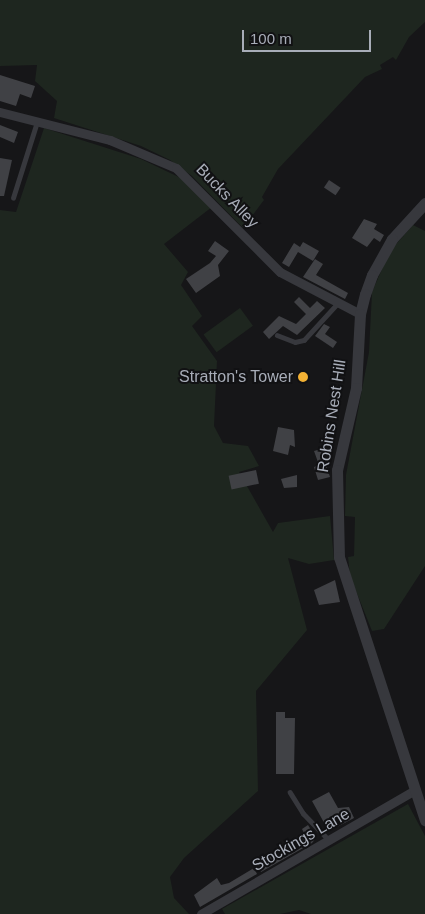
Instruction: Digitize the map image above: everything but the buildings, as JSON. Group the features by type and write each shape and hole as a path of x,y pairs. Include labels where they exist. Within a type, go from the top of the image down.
{"street":[{"name":"Bucks Alley","path":"0,112 38,120 110,140 176,168 280,272 337,304 360,314"},
{"name":"Robins Nest Hill","path":"425,203 392,239 380,257 360,314 356,388 337,470 339,557 425,820"},
{"name":"Stockings Lane","path":"201,914 330,841 415,790"}],"lane":[{"path":"13,198 38,120"},
{"path":"277,335 295,342 304,340 337,304"},
{"path":"290,792 303,814 330,841"}],"shaded area":[{"path":"0,0 425,0 425,22 409,37 396,60 393,57 380,65 382,69 365,77 278,169 262,197 264,200 243,228 192,176 170,160 141,146 54,118 57,101 35,81 37,65 0,66"},
{"path":"44,128 141,159 187,181 212,207 164,244 188,272 181,285 202,316 192,326 217,361 214,426 223,443 248,446 259,466 239,472 273,532 278,523 330,516 334,560 309,564 288,558 307,630 256,691 258,791 184,858 170,877 174,898 189,914 0,914 0,210 16,212"},
{"path":"413,225 425,231 425,566 384,629 372,631 350,576 348,557 354,556 355,517 345,516 346,475 369,352 372,292 390,251"},
{"path":"240,308 253,326 217,352 204,334"},
{"path":"408,804 425,836 425,914 311,914 299,910 280,914 225,914 222,909"}],"place":[{"name":"Stratton's Tower","path":"303,377"}]}
